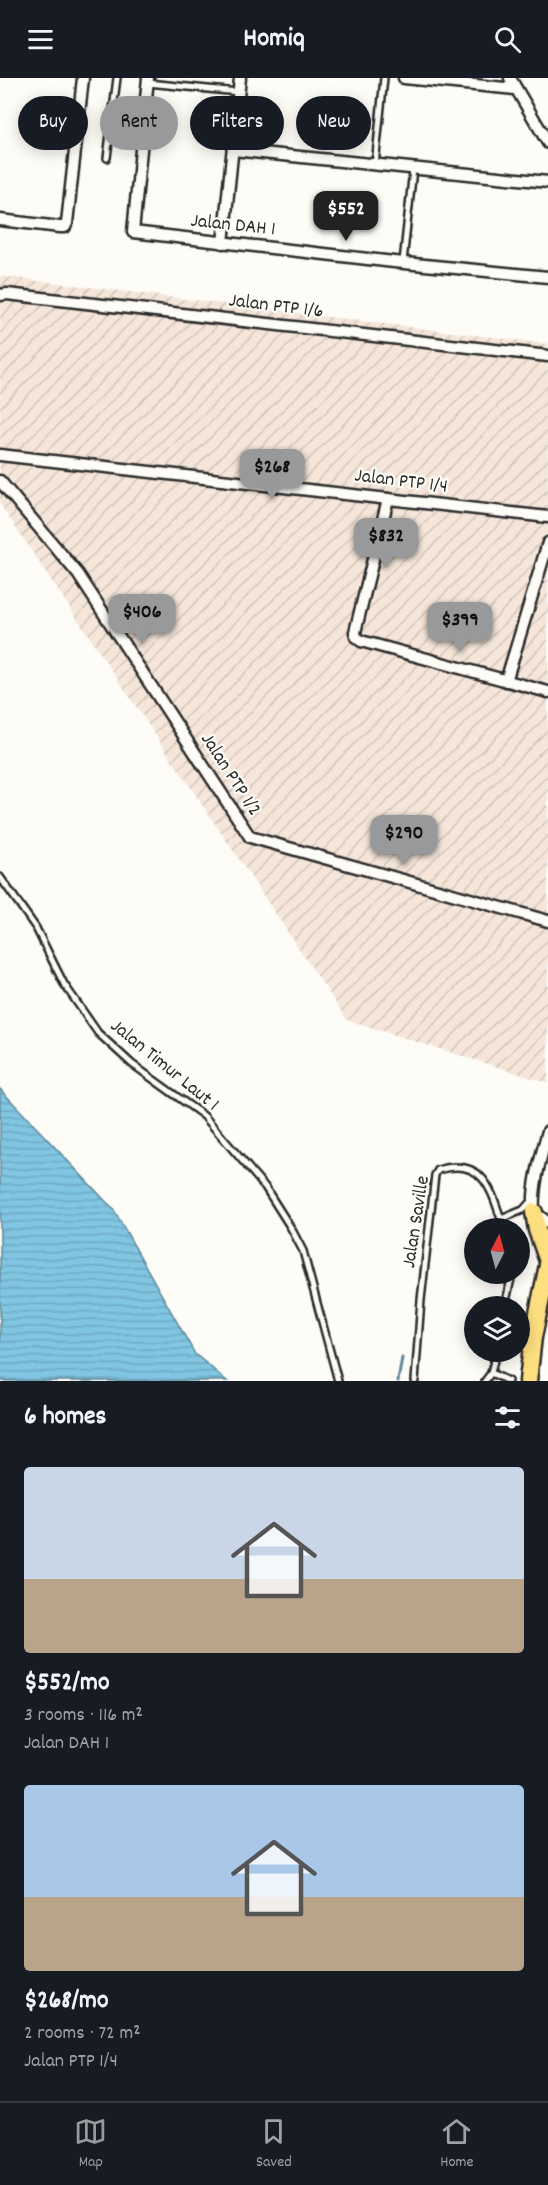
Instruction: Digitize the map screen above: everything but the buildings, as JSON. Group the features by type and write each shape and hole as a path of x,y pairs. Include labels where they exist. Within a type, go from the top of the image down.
{"main road":[{"path":"528,1381 533,1337 548,1263 537,1230 533,1205"}],"street":[{"path":"0,220 65,227 83,78"},
{"path":"238,96 240,78"},
{"path":"404,78 515,89"},
{"path":"510,78 548,143"},
{"name":"Jalan DAH 1","path":"148,80 133,232 548,277"},
{"path":"223,243 233,150 548,182"},
{"name":"Jalan PTP 1/6","path":"0,295 8,294 548,356"},
{"name":"Jalan PTP 1/4","path":"0,455 548,517"},
{"name":"Jalan PTP 1/2","path":"0,481 78,574 250,837 548,921"},
{"path":"388,499 355,632 356,637 361,641 548,692"},
{"path":"506,681 548,543"},
{"path":"548,1131 539,1163 533,1205 548,1223"}],"lane":[{"path":"107,158 117,78"},
{"path":"375,165 384,78"},
{"path":"148,80 238,92"},
{"path":"403,263 413,169"},
{"name":"Jalan Timur Laut 1","path":"0,877 36,928 64,984 98,1033 132,1064 204,1116 265,1187 303,1251 338,1381"},
{"name":"Jalan Saville","path":"415,1381 427,1244 435,1176 438,1170 458,1167 479,1174 492,1191 501,1218"},
{"path":"504,1218 533,1205"},
{"path":"485,1381 491,1373 494,1362"},
{"path":"491,1373 508,1381"}],"shaded area":[{"path":"0,276 548,344 548,1083 347,1020 0,504"}],"water":[{"path":"0,1089 114,1210 195,1354 227,1381 0,1381"}],"waterway":[{"path":"398,1381 402,1358"}]}
